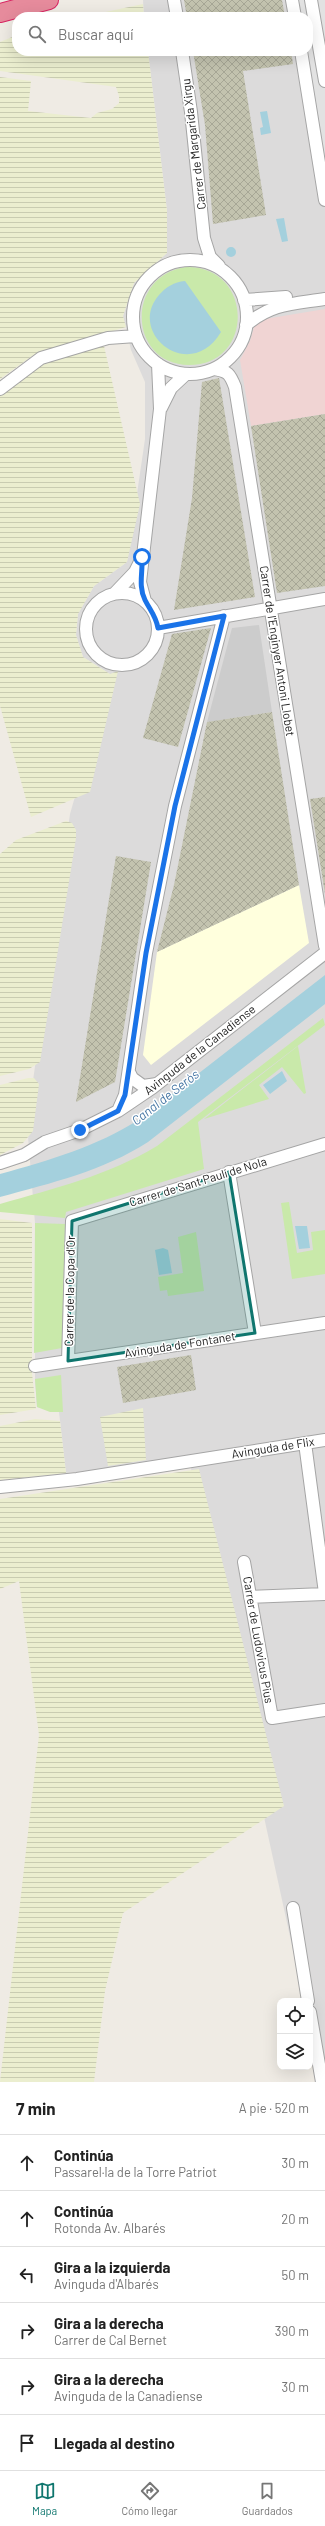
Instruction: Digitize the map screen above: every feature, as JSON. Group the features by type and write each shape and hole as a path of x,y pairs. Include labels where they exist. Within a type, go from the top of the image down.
{"highway":[{"path":"0,13 49,0"}],"street":[{"path":"174,0 176,12"},
{"path":"292,0 294,12"},
{"path":"312,0 325,81"},
{"name":"Carrer de Margarida Xirgu","path":"183,56 191,112 204,238 210,257 222,270"},
{"path":"302,56 320,144 325,200"},
{"path":"190,260 200,252 204,238"},
{"path":"190,260 207,263 222,270 236,283 244,300 246,325 241,343 230,358 214,369 198,374 186,374 171,371 158,364 145,352 136,336 133,318 135,300 143,284 161,268 172,263 190,260"},
{"path":"244,300 271,299 325,292"},
{"path":"246,325 260,313 273,307 325,299"},
{"path":"0,389 41,358 108,338 136,336"},
{"path":"145,601 127,593 115,593 103,597 94,605 88,616 85,628 87,640 93,651 102,660 119,665 137,662 154,647 158,628 156,616 145,601 140,582 142,557 153,483 160,409 158,364"},
{"name":"Carrer de l'Enginyer Antoni Llobet","path":"214,369 226,371 231,375 235,388 325,946"},
{"path":"160,409 171,388 186,374"},
{"path":"115,593 135,572 142,557"},
{"path":"158,628 325,599"},
{"path":"118,1111 125,1095 146,953 175,806 224,616"},
{"name":"Avinguda de la Canadiense","path":"0,1163 24,1155 45,1142 80,1130 118,1111 158,1084 325,953"},
{"path":"129,1072 132,1078 143,1086 158,1084"},
{"name":"Carrer de Sant Paulí de Nola","path":"72,1221 325,1144"},
{"path":"229,1172 254,1333"},
{"name":"Carrer de la Copa d'Or","path":"68,1361 72,1221"},
{"name":"Avinguda de Fontanet","path":"35,1366 325,1323"},
{"name":"Avinguda de Flix","path":"0,1487 77,1479 325,1440"},
{"path":"250,1598 325,1593 305,1443"},
{"name":"Carrer de Ludovicus Pius","path":"244,1562 272,1718 324,1712"},
{"path":"293,1908 308,1998"},
{"path":"313,2030 322,2082"}],"highlighted area":[{"path":"229,1172 255,1333 68,1361 72,1221"}],"shaded area":[{"path":"143,0 325,0 325,2082 313,2041 313,1998 303,1998 201,1527 190,1462 66,1473 59,1412 37,1407 35,1380 35,1223 27,1124 70,814 110,674 83,657 76,635 78,614 94,586 127,562 145,439 145,382 131,350 123,316 134,283 167,253 167,211 149,56 313,56 313,12 144,12"},
{"path":"184,0 282,0 284,12 186,12"},
{"path":"294,0 325,0 325,184 303,56 313,56 313,12 296,12"},
{"path":"143,4 144,12 105,12"},
{"path":"12,37 12,56 149,56 167,211 167,253 134,283 123,316 126,327 32,356 0,379 0,77 31,81 28,111 91,118 97,113 112,109 119,103 119,96 116,87 0,71 0,42"},
{"path":"194,56 292,56 293,64 243,71 266,215 213,224 205,125"},
{"path":"325,309 325,414 251,426 240,360 250,341 255,324 259,320"},
{"path":"104,346 140,504 127,562 94,586 78,614 76,635 83,657 110,674 118,671 90,792 31,817 0,706 0,395 47,361"},
{"path":"219,378 255,597 174,610 192,498 202,382"},
{"path":"325,414 325,586 277,593 251,426"},
{"path":"259,625 272,712 207,722 232,628"},
{"path":"211,628 178,747 143,738 172,634"},
{"path":"272,712 299,885 157,952 174,885 207,722"},
{"path":"325,797 325,894 310,799"},
{"path":"66,821 72,823 76,830 76,838 40,1062 29,1069 0,1076 0,854 16,840"},
{"path":"116,856 151,862 115,1082 76,1102"},
{"path":"299,885 309,943 151,1065 143,1055 157,952"},
{"path":"28,1078 34,1078 39,1084 33,1131 23,1143 0,1155 0,1085"},
{"path":"0,1219 32,1223 32,1373 36,1409 0,1415"},
{"path":"191,1355 196,1390 123,1403 117,1367"},
{"path":"143,1408 146,1460 108,1466 100,1417"},
{"path":"35,1419 60,1421 66,1473 0,1480 0,1426"},
{"path":"199,1469 284,1806 123,1913 105,1991 94,2082 0,2082 39,1735 19,1581 0,1589 0,1499"}],"green space":[{"path":"186,267 208,271 224,282 234,298 238,316 235,334 226,350 211,361 189,365 169,361 154,351 145,336 142,319 144,302 152,286 166,274"},
{"path":"323,1018 325,1025 198,1122 204,1169 66,1212 65,1218 0,1212 0,1204 61,1187 100,1173 157,1146"},
{"path":"298,1046 306,1093 304,1094 282,1067 259,1085 269,1099 204,1119"},
{"path":"289,1202 297,1253 313,1250 311,1232 325,1230 325,1274 292,1279 281,1203"},
{"path":"35,1223 65,1224 62,1348 34,1353"},
{"path":"196,1232 204,1291 168,1296 167,1290 160,1291 158,1277 183,1273 178,1237"},
{"path":"61,1375 63,1412 50,1412 37,1407 35,1379"}],"water":[{"path":"267,111 271,133 261,135 260,128 263,127 260,112"},
{"path":"284,218 288,241 282,242 276,219"},
{"path":"229,247 233,247 235,248 235,256 229,257 226,254 226,250"},
{"path":"185,281 221,332 208,347 194,354 179,353 166,347 156,337 150,324 151,310 159,295 170,285"},
{"path":"325,975 325,1004 148,1142 113,1161 95,1168 57,1181 0,1197 0,1174 55,1158 90,1145 140,1119"},
{"path":"282,1071 287,1081 270,1094 263,1085"},
{"path":"295,1226 307,1226 310,1248 299,1249"},
{"path":"163,1248 168,1250 172,1273 159,1275 155,1250"}],"route":[{"path":"80,1130 118,1111 125,1095 146,953 175,806 224,616 158,628 156,616 145,601 140,582 142,557"}],"water label":[{"name":"Canal de Seròs","path":"165,1097"}]}
